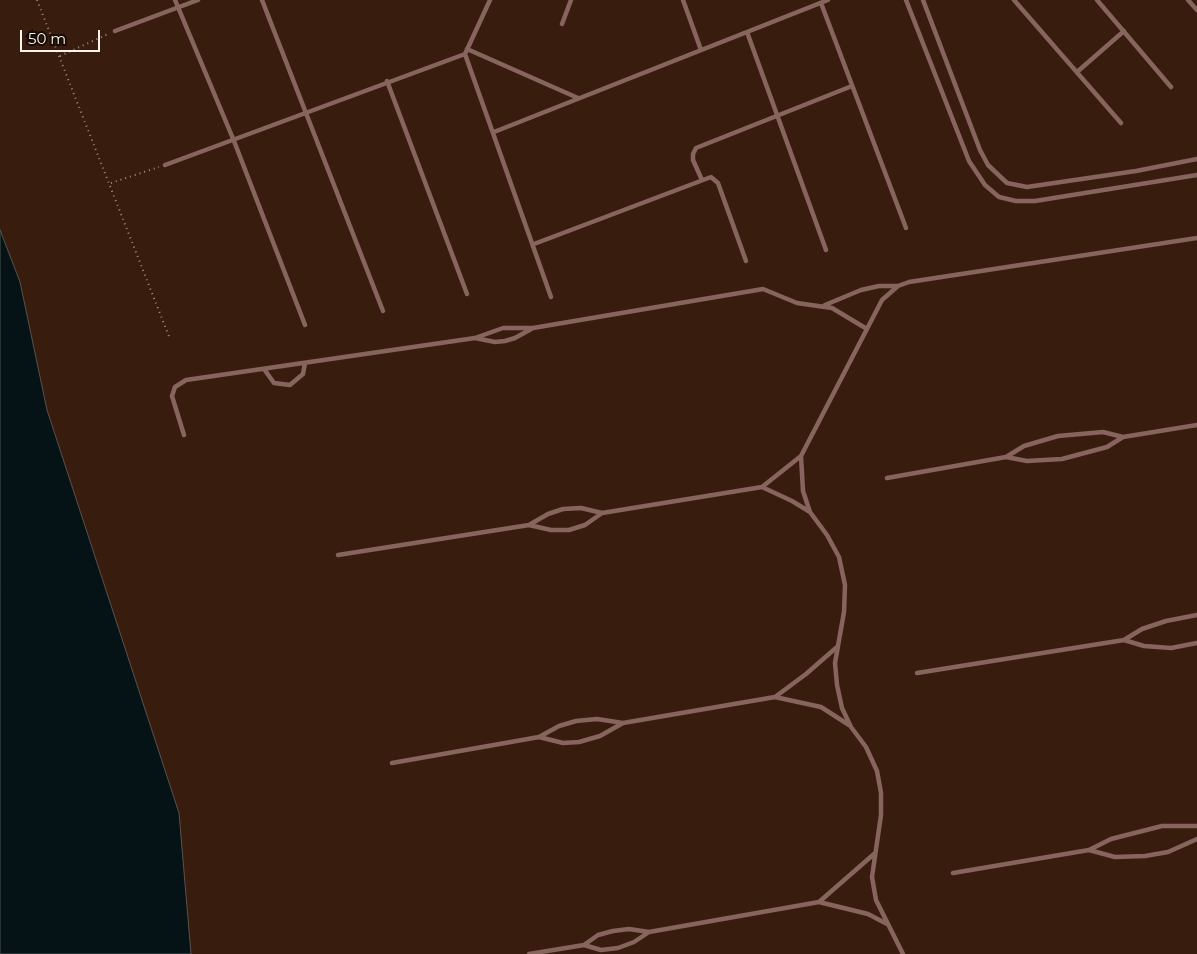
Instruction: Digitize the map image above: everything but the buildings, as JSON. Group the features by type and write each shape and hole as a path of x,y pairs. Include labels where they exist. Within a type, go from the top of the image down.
{"lane":[{"path":"175,0 234,141 305,325"},
{"path":"114,31 198,0"},
{"path":"262,0 383,311"},
{"path":"165,165 234,141 466,51 490,0"},
{"path":"562,24 571,0"},
{"path":"683,0 701,50"},
{"path":"494,132 828,0"},
{"path":"906,0 969,161 985,185 999,197 1016,201 1035,201 1197,175"},
{"path":"923,0 980,150 988,165 1007,183 1027,187 1136,171 1197,159"},
{"path":"1014,0 1121,123"},
{"path":"1097,0 1171,87"},
{"path":"1188,0 1197,10"},
{"path":"821,3 906,228"},
{"path":"1077,72 1124,31"},
{"path":"747,32 826,250"},
{"path":"466,51 578,98"},
{"path":"466,51 551,297"},
{"path":"387,82 467,294"},
{"path":"702,180 693,160 692,154 696,148 852,86"},
{"path":"534,244 711,177 718,183 746,261"},
{"path":"823,306 870,288 898,286 1197,238"},
{"path":"338,555 529,525 548,514 563,509 581,508 602,513 762,487 801,456 882,300 898,286"},
{"path":"184,435 172,396 178,384 186,380 475,338 503,328 533,328 758,289 767,290 798,303 823,306 848,316 867,328"},
{"path":"475,338 495,342 505,341 533,328"},
{"path":"264,369 274,383 290,385 300,379 305,363"},
{"path":"1006,456 1027,461 1062,459 1107,447 1123,437 1197,425"},
{"path":"887,478 1006,456 1024,446 1058,436 1103,432 1123,437"},
{"path":"801,456 803,491 810,512 827,535 839,557 845,585 844,612 835,663 837,685 842,708 851,727 866,748 877,771 881,793 881,816 872,877 876,900 903,954"},
{"path":"762,487 810,512"},
{"path":"529,525 551,530 569,530 585,525 602,513"},
{"path":"917,673 1124,640 1142,629 1166,621 1197,615"},
{"path":"1124,640 1144,646 1171,648 1197,643"},
{"path":"774,697 806,674 837,647"},
{"path":"539,737 564,743 579,742 600,736 623,724 774,697 820,707 839,717 851,727"},
{"path":"392,763 539,737 559,726 576,721 597,719 623,724"},
{"path":"953,873 1089,850 1111,839 1162,826 1197,826"},
{"path":"1089,850 1115,857 1145,856 1168,852 1197,839"},
{"path":"819,902 874,854"},
{"path":"584,945 598,934 613,931 629,929 649,932 819,902 868,914 887,924"},
{"path":"529,954 584,945 601,950 618,948 634,942 649,932"}],"path":[{"path":"38,0 170,339"},
{"path":"60,56 114,31"},
{"path":"111,184 165,165"}],"shaded area":[{"path":"0,230 20,282 47,410 179,813 191,954 0,954"}]}
